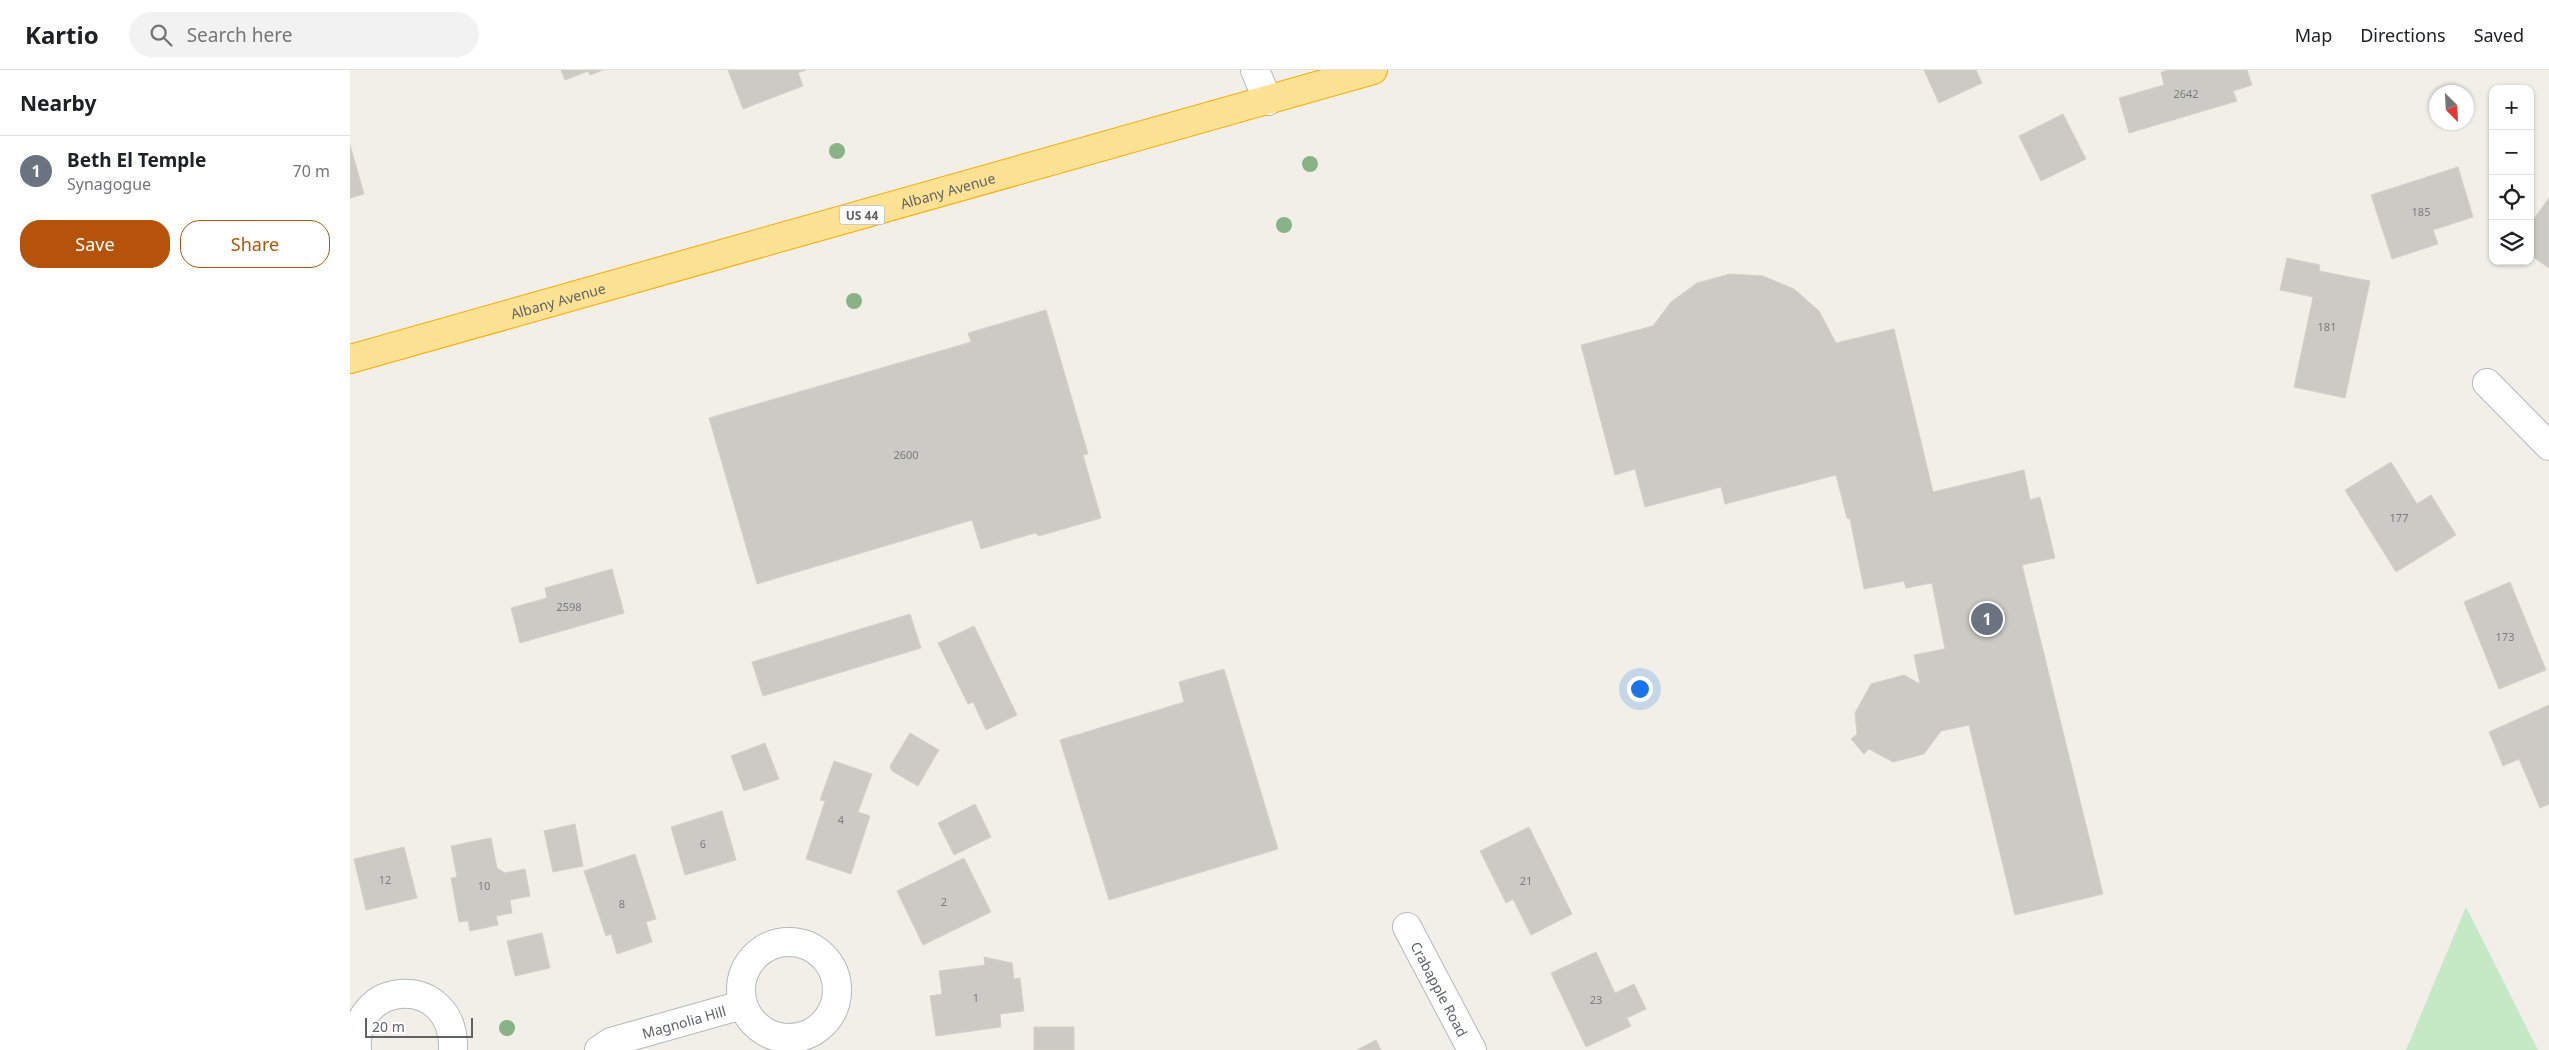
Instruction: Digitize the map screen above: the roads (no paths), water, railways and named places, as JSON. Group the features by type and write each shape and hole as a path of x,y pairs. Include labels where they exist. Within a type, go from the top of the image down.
{"highway":[{"name":"Albany Avenue","path":"350,359 1373,70"}],"street":[{"path":"1256,70 1268,101"},
{"path":"2487,383 2549,446"},
{"name":"Crabapple Road","path":"1407,927 1472,1050"},
{"path":"357,1050 356,1038 360,1022 370,1008 382,998 412,993 427,998 440,1007 449,1020 454,1034 454,1050"},
{"name":"Magnolia Hill","path":"598,1050 611,1042 742,1005"}],"place":[{"name":"Beth El Temple","path":"1987,619"}]}
